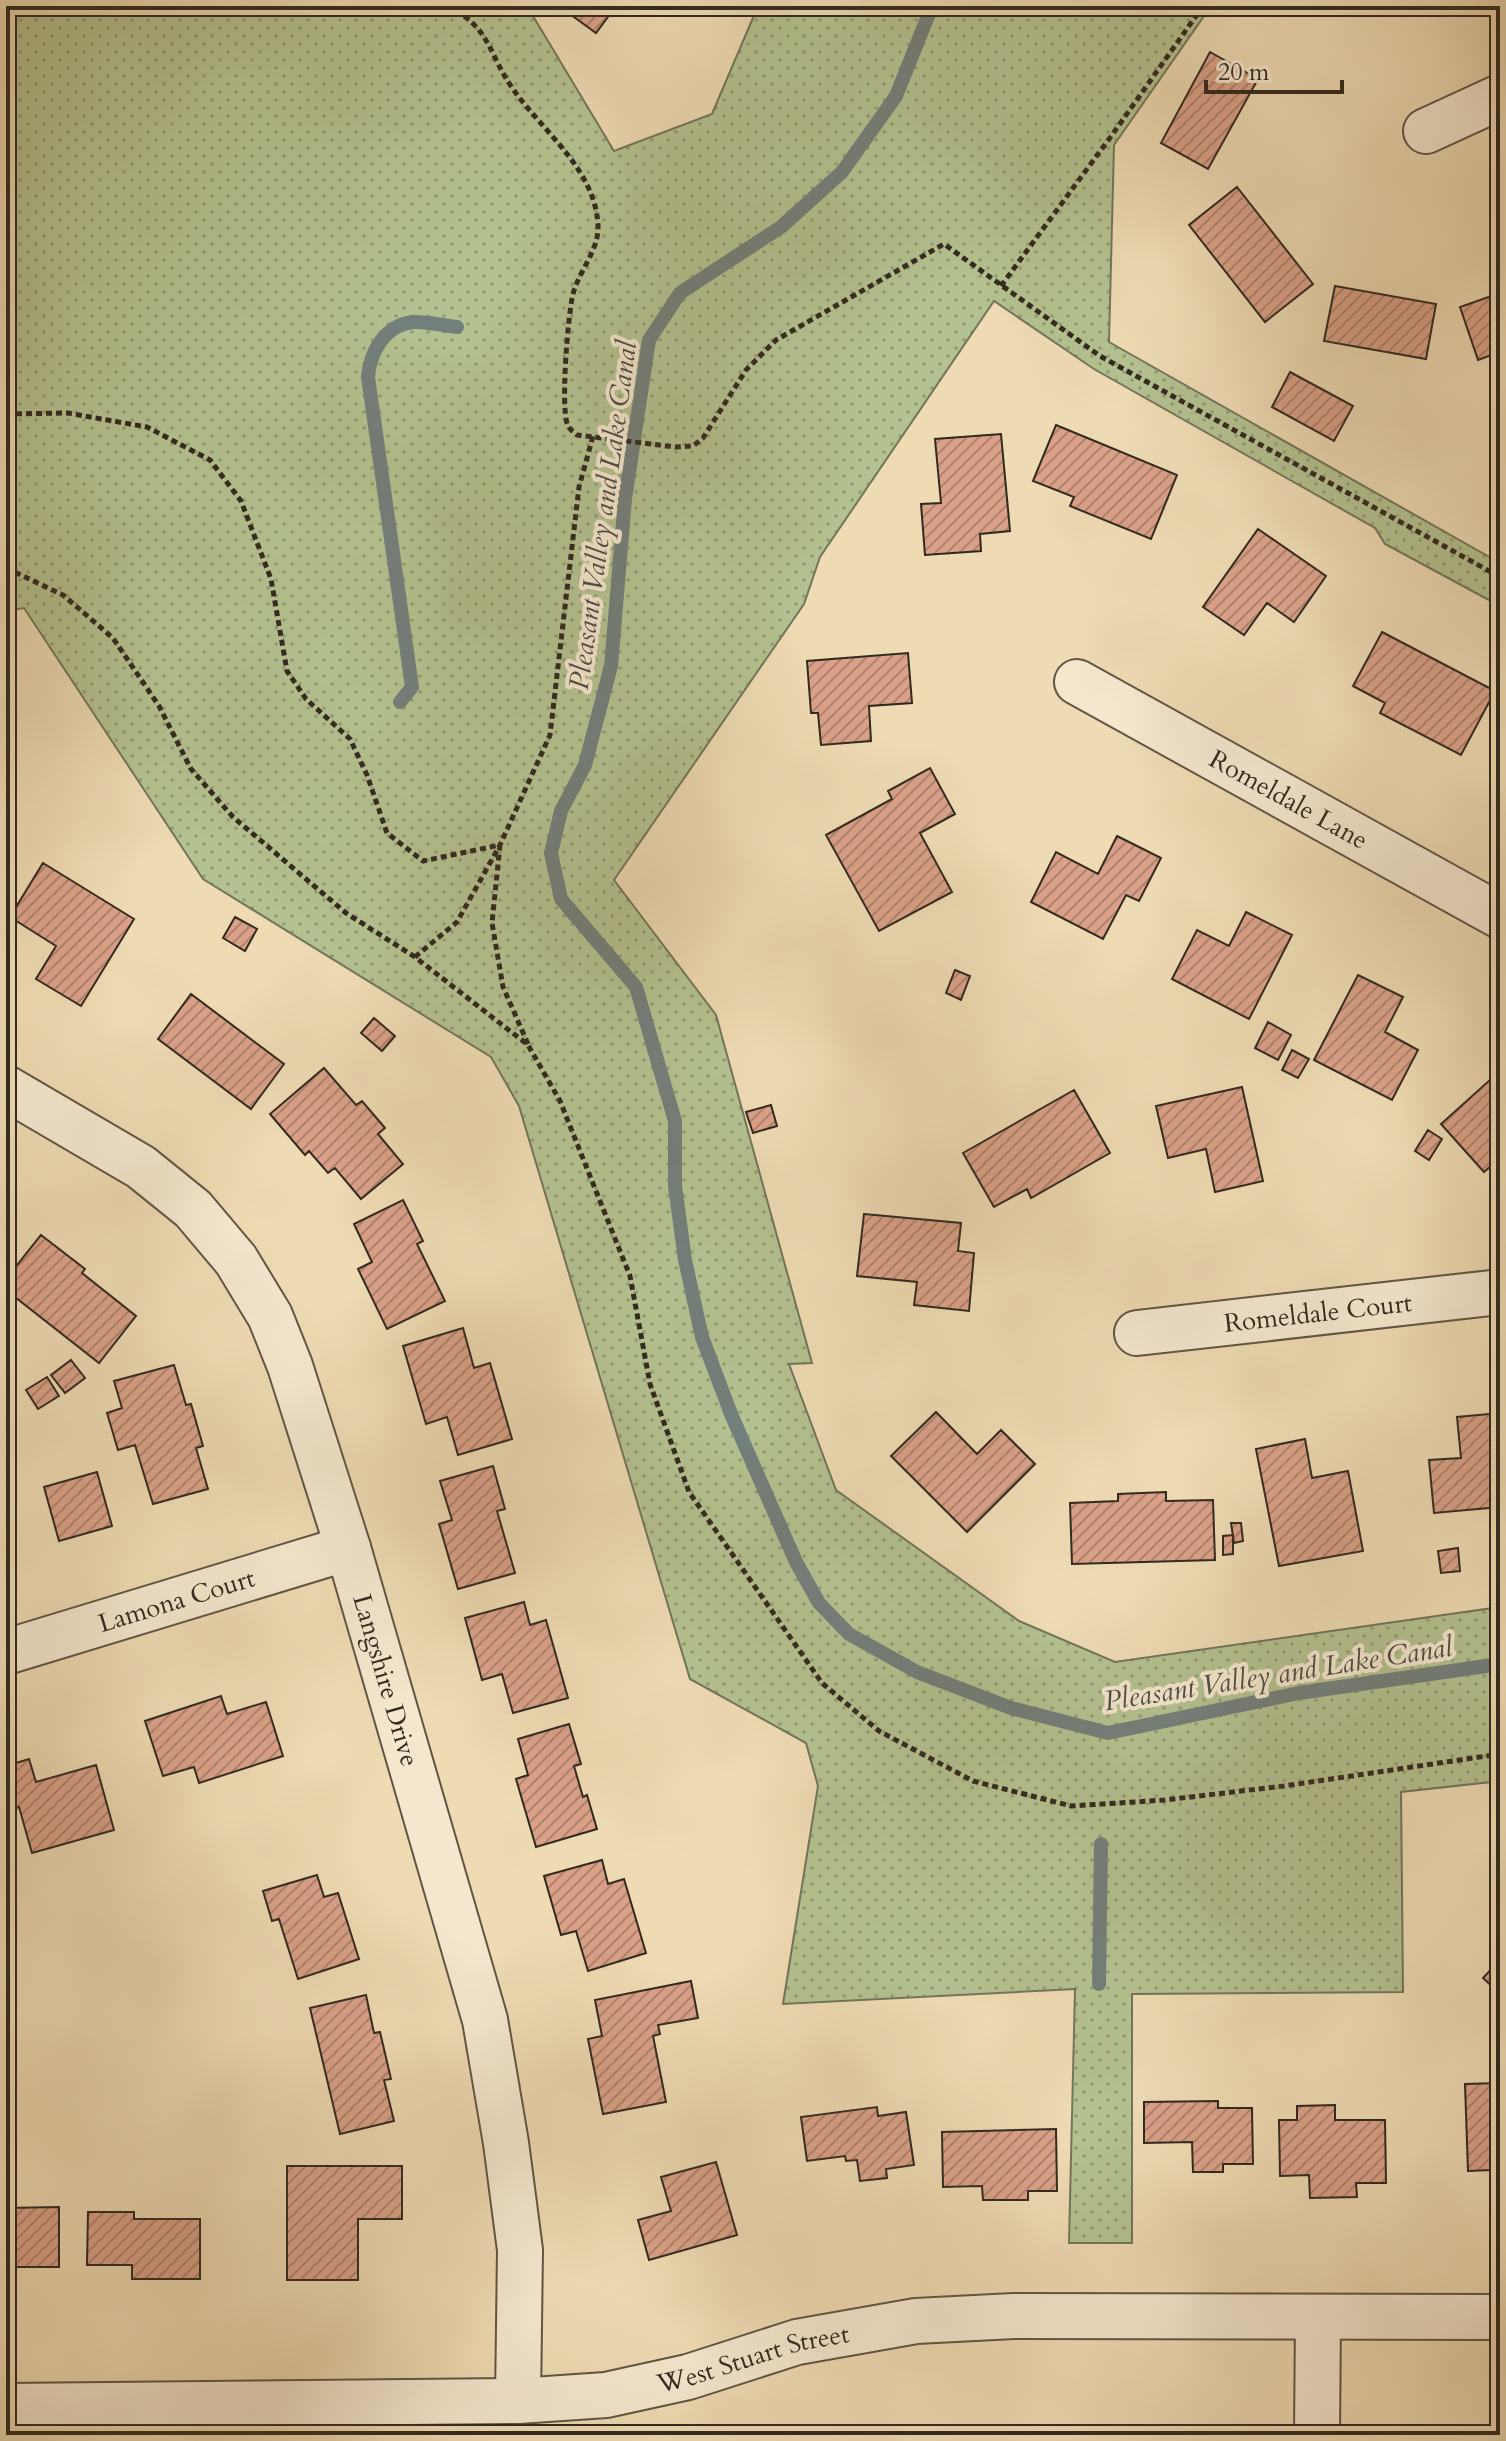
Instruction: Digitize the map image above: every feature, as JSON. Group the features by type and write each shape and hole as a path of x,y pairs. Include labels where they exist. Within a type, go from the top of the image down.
{"street":[{"path":"1426,131 1500,97"},
{"name":"Romeldale Lane","path":"1077,682 1500,916"},
{"name":"Langshire Drive","path":"6,1088 141,1167 193,1209 236,1260 270,1316 290,1366 348,1548 485,2020 520,2250 518,2401"},
{"name":"Romeldale Court","path":"1137,1333 1500,1292"},
{"name":"Lamona Court","path":"6,1652 348,1548"},
{"name":"West Stuart Street","path":"6,2406 518,2401 606,2395 688,2377 797,2342 916,2321 1014,2316 1500,2317"},
{"path":"1317,2435 1318,2317"}],"path":[{"path":"447,6 468,16 486,39 512,88 585,178 599,227 593,249 572,295 565,408 568,426 577,435 675,447 693,446 703,438 746,370 776,340 944,244 1100,356 1500,577"},
{"path":"1001,286 1203,6"},
{"path":"6,414 68,413 147,427 210,460 241,501 271,579 287,671 306,699 350,739 367,775 387,833 423,861 500,845"},
{"path":"415,957 457,922 500,845 550,735 579,487 593,436"},
{"path":"6,568 63,595 113,638 159,706 191,769 233,817 346,913 415,957 528,1045"},
{"path":"500,845 492,923 503,987 528,1045 560,1101 630,1276 650,1384 689,1492 822,1683 879,1731 973,1781 1071,1806 1165,1800 1284,1786 1500,1754"}],"green space":[{"path":"6,6 527,6 614,151 712,114 758,6 1211,6 1114,145 1109,342 1500,563 1500,606 1385,544 1375,528 1094,369 994,301 820,557 804,604 614,880 716,1015 812,1363 789,1364 836,1490 1019,1621 1115,1662 1500,1607 1500,1781 1401,1792 1403,1992 1132,1994 1132,2243 1069,2243 1075,1989 783,2004 818,1786 806,1743 690,1679 519,1106 491,1057 203,879 24,608 6,611"}],"building":[{"path":"559,6 616,6 596,33"},
{"path":"1210,52 1258,79 1208,169 1161,143"},
{"path":"1237,187 1313,284 1265,322 1189,225"},
{"path":"1335,286 1436,304 1426,359 1324,341"},
{"path":"1500,293 1500,352 1478,360 1460,307"},
{"path":"1290,372 1353,406 1334,441 1272,407"},
{"path":"1056,425 1177,475 1151,539 1070,506 1074,497 1033,481"},
{"path":"1001,434 1010,531 980,534 981,551 925,555 921,504 941,503 935,439"},
{"path":"1258,529 1326,576 1294,622 1267,603 1244,635 1203,607"},
{"path":"1382,632 1495,691 1461,755 1380,713 1385,703 1353,686"},
{"path":"908,653 912,703 869,706 871,741 821,745 818,713 811,713 807,661"},
{"path":"930,768 955,814 920,833 952,892 879,931 826,835 892,799 888,791"},
{"path":"1117,836 1161,858 1139,901 1126,895 1103,939 1031,902 1056,852 1098,874"},
{"path":"43,863 134,919 81,1006 36,979 56,946 10,917"},
{"path":"1246,912 1292,935 1249,1019 1172,979 1197,930 1229,946"},
{"path":"235,917 257,929 245,951 223,938"},
{"path":"955,970 970,976 961,1000 946,993"},
{"path":"1358,975 1403,997 1385,1032 1418,1050 1392,1100 1314,1060"},
{"path":"191,994 284,1064 251,1109 158,1039"},
{"path":"374,1018 395,1036 382,1051 361,1033"},
{"path":"1268,1022 1291,1035 1278,1060 1255,1048"},
{"path":"1292,1050 1309,1059 1298,1078 1282,1070"},
{"path":"324,1068 356,1105 362,1101 385,1128 378,1134 403,1164 361,1199 335,1168 328,1173 309,1151 305,1155 270,1114"},
{"path":"1500,1071 1500,1158 1484,1172 1441,1124"},
{"path":"1242,1087 1263,1181 1215,1192 1206,1149 1168,1158 1156,1106"},
{"path":"1074,1090 1110,1153 1031,1198 1027,1189 994,1207 963,1153"},
{"path":"771,1105 777,1126 753,1133 746,1112"},
{"path":"1428,1130 1442,1139 1429,1160 1415,1151"},
{"path":"403,1200 423,1241 417,1244 445,1301 387,1329 358,1269 372,1262 354,1224"},
{"path":"864,1214 961,1223 958,1251 974,1253 969,1311 914,1305 917,1282 857,1276"},
{"path":"41,1235 85,1269 82,1273 136,1316 99,1363 6,1290 6,1279"},
{"path":"463,1328 474,1368 490,1363 512,1439 458,1455 447,1417 426,1424 403,1346"},
{"path":"71,1360 85,1378 65,1393 51,1375"},
{"path":"174,1365 186,1405 191,1404 203,1446 196,1448 208,1489 153,1504 135,1445 118,1450 107,1413 122,1408 114,1381"},
{"path":"47,1377 59,1396 38,1409 26,1390"},
{"path":"936,1412 977,1454 1001,1430 1035,1464 967,1532 891,1456"},
{"path":"1500,1413 1500,1507 1434,1513 1429,1460 1461,1458 1457,1417"},
{"path":"1305,1439 1312,1478 1348,1471 1363,1551 1279,1566 1256,1449"},
{"path":"493,1466 505,1509 497,1511 515,1573 458,1589 439,1524 452,1520 440,1481"},
{"path":"97,1472 112,1526 59,1541 44,1487"},
{"path":"1166,1492 1166,1501 1213,1500 1215,1560 1072,1564 1070,1503 1118,1501 1118,1494"},
{"path":"6,1520 13,1543 6,1545"},
{"path":"1231,1523 1241,1523 1243,1541 1234,1543"},
{"path":"1233,1535 1233,1554 1223,1555 1223,1536"},
{"path":"1458,1548 1460,1571 1441,1573 1438,1551"},
{"path":"524,1602 530,1625 546,1620 568,1698 513,1713 502,1674 482,1680 465,1618"},
{"path":"221,1696 227,1714 266,1702 283,1756 199,1783 194,1767 163,1776 145,1721"},
{"path":"569,1724 581,1764 574,1766 597,1829 536,1847 516,1779 528,1775 518,1739"},
{"path":"29,1759 36,1782 96,1765 114,1830 32,1853 19,1807 6,1811 6,1766"},
{"path":"602,1860 608,1884 624,1879 646,1953 588,1971 576,1931 561,1935 544,1876"},
{"path":"317,1875 324,1897 338,1893 359,1959 298,1979 279,1919 272,1921 263,1891"},
{"path":"1500,1960 1500,1994 1483,1978"},
{"path":"691,1981 698,2018 658,2025 660,2034 653,2036 666,2102 603,2114 588,2039 602,2036 595,2000"},
{"path":"366,1995 374,2033 380,2032 391,2079 384,2080 394,2121 340,2134 310,2008"},
{"path":"1500,2083 1500,2202 1493,2203 1492,2170 1468,2171 1465,2084"},
{"path":"1218,2101 1218,2108 1252,2108 1253,2164 1223,2164 1223,2172 1193,2172 1192,2142 1144,2143 1144,2102"},
{"path":"1335,2105 1335,2120 1385,2120 1386,2183 1356,2183 1357,2197 1310,2198 1309,2175 1280,2176 1279,2120 1297,2120 1297,2106"},
{"path":"877,2107 878,2116 906,2112 914,2165 886,2169 887,2178 860,2181 857,2160 846,2161 845,2156 807,2161 801,2117"},
{"path":"1056,2129 1057,2191 1028,2191 1028,2200 983,2200 982,2186 943,2187 942,2132"},
{"path":"716,2162 737,2235 649,2260 638,2220 671,2211 661,2177"},
{"path":"287,2166 402,2166 402,2219 358,2219 358,2280 287,2280"},
{"path":"59,2207 59,2267 15,2267 15,2281 6,2281 6,2208"},
{"path":"88,2212 134,2212 134,2219 200,2219 200,2279 132,2279 132,2265 87,2265"},
{"path":"1411,2426 1465,2427 1465,2435 1411,2435"}],"waterway":[{"name":"Pleasant Valley and Lake Canal","path":"932,6 896,96 842,172 781,227 680,293 649,340 625,499 611,666 585,765 561,811 551,853 561,899 636,987 675,1121 675,1186 685,1260 702,1337 731,1414 796,1562 819,1603 849,1634 917,1672 1011,1708 1108,1733 1299,1693 1500,1664"},
{"path":"400,702 412,687 369,368 376,349 394,328 413,322 457,327"},
{"path":"1099,1984 1101,1844"}]}
